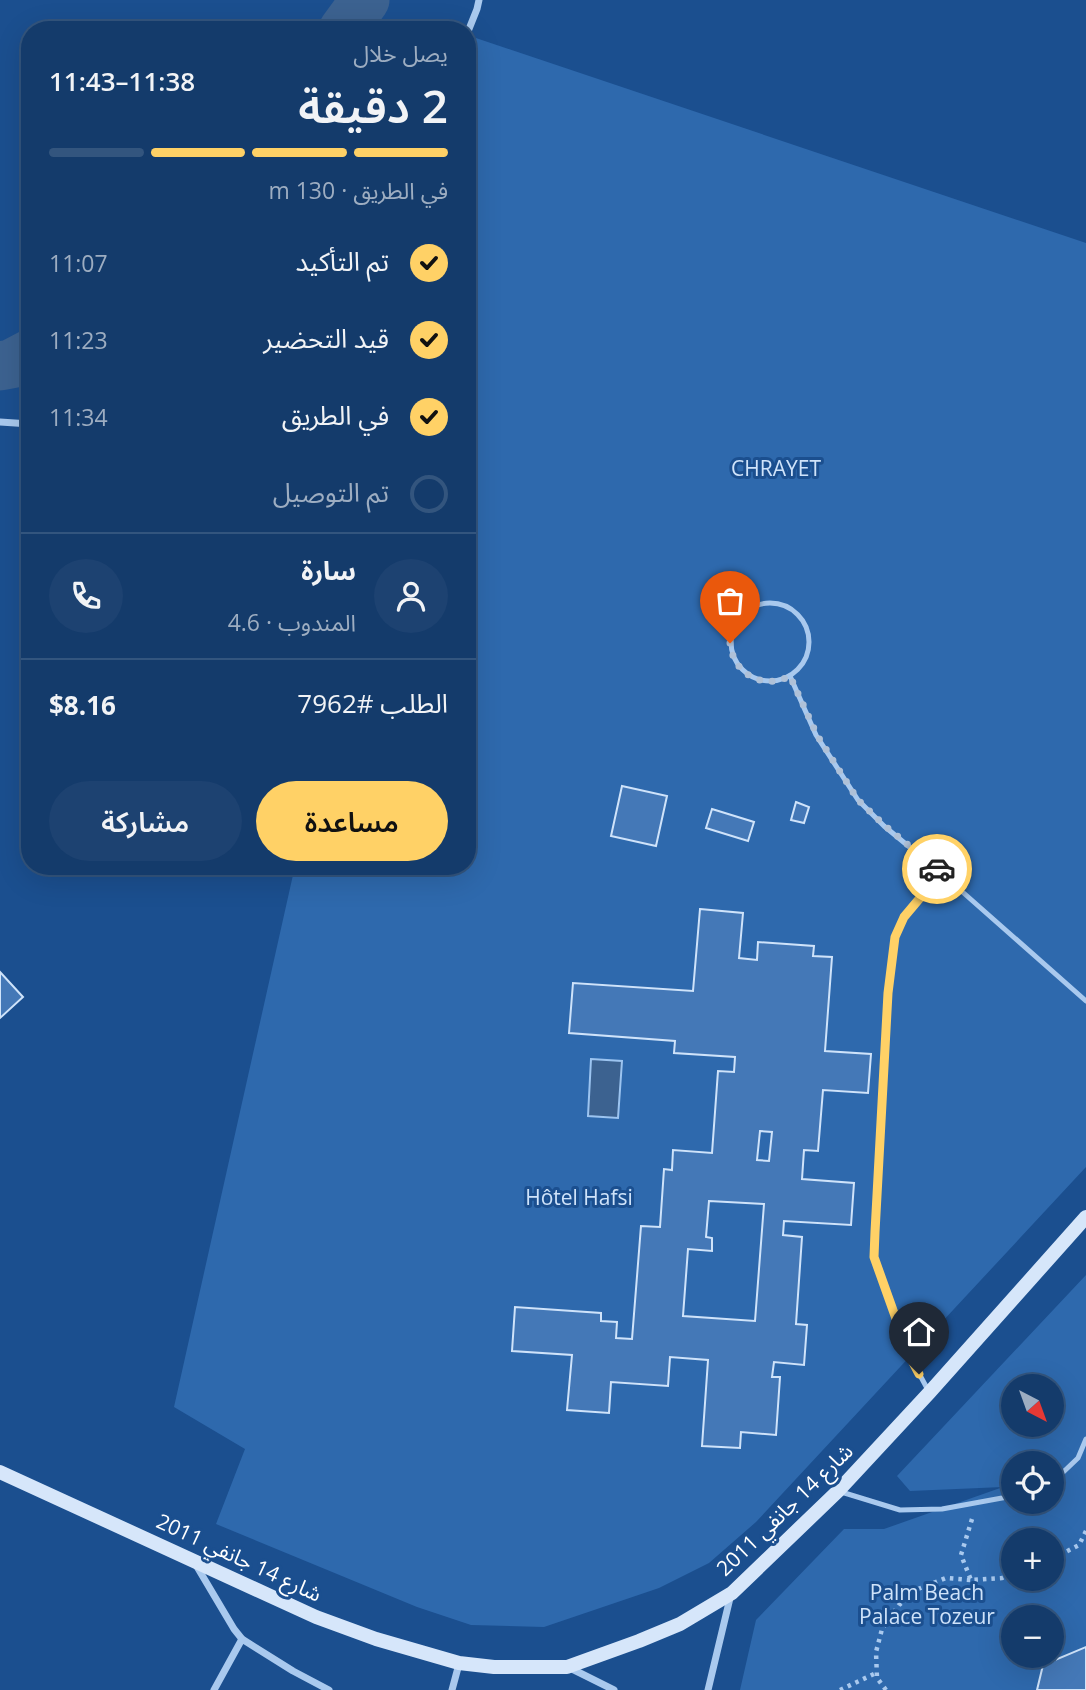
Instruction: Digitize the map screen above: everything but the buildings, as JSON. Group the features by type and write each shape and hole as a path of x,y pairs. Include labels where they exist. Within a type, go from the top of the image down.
{"main road":[{"name":"شارع 14 جانفي 2011","path":"0,1472 316,1617 376,1639 459,1663 494,1667 567,1667 680,1624 732,1593 838,1491 1086,1217"}],"street":[{"path":"472,21 479,0"},
{"path":"0,422 21,423"},
{"path":"194,1561 242,1639 329,1690"},
{"path":"708,1690 732,1593"},
{"path":"214,1690 242,1639"},
{"path":"452,1690 459,1663"},
{"path":"567,1667 598,1686 614,1690"}],"lane":[{"path":"769,603 785,606 798,614 806,627 810,642 806,657 798,670 790,676 770,682 755,679 742,671 733,658 730,643 733,628 741,615 754,606 769,603"},
{"path":"790,676 817,735 858,800 1086,1001"},
{"path":"929,1393 909,1355 874,1257 887,1006 895,937 904,917 941,873"},
{"path":"1064,1471 1078,1458 1086,1439"},
{"path":"838,1491 900,1510 942,1509 1001,1498"}],"path":[{"path":"971,1580 961,1555 977,1502"},
{"path":"1064,1553 1079,1545 1086,1531"},
{"path":"886,1690 877,1678 876,1653 882,1629 899,1605 918,1589 946,1578 1001,1578"},
{"path":"841,1690 874,1674"}],"green space":[{"path":"476,38 1086,243 1086,1167 756,1522 709,1563 659,1588 544,1627 471,1625 417,1607 216,1524 245,1449 174,1407 293,875 476,875"},
{"name":"Palm Beach Palace Tozeur","path":"1086,1275 1086,1690 740,1690 756,1620 844,1529 884,1529 1001,1488 1001,1514 1064,1514 1064,1451 1001,1451 1001,1487 910,1491 897,1476"}],"shaded area":[{"path":"591,1059 622,1061 618,1118 588,1116"}],"waterway":[{"path":"350,21 365,0"},
{"path":"0,366 21,359"}],"way so far":[{"path":"730,643 733,658 742,671 755,679 770,682 790,676 817,735 858,800 937,869"}],"route":[{"path":"919,1374 909,1355 874,1257 888,993 895,937 904,917 941,873 937,869"}],"park label":[{"name":"CHRAYET","path":"776,469"},
{"name":"Hôtel Hafsi","path":"579,1198"}]}
